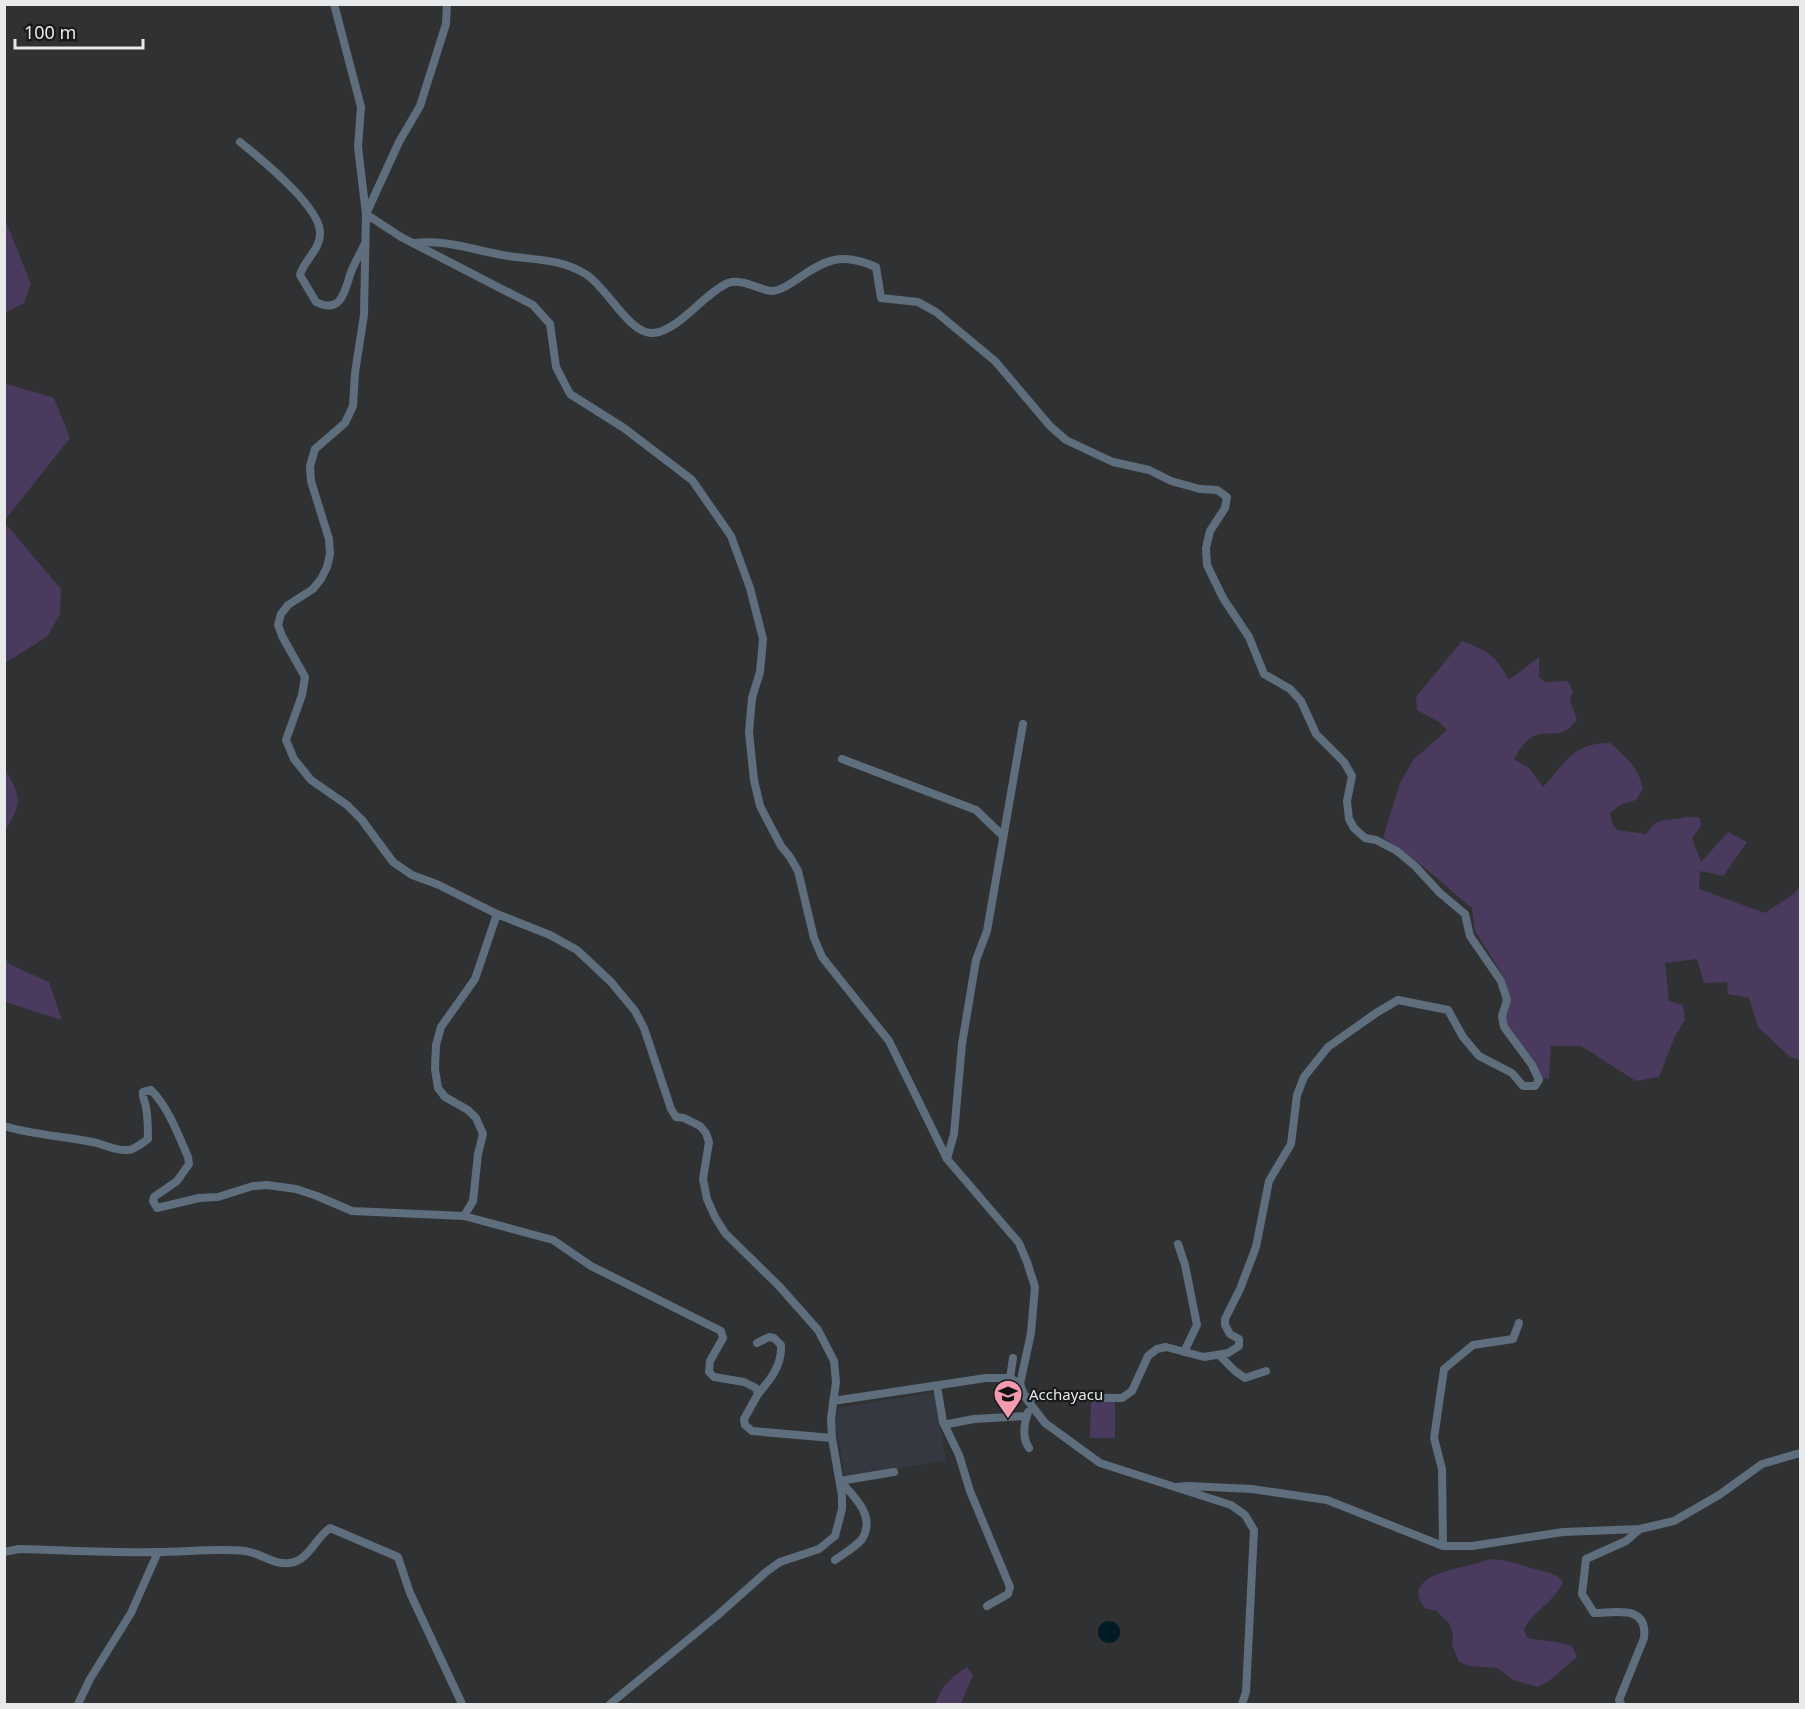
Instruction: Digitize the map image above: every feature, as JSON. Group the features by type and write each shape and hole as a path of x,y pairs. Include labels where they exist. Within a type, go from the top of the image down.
{"street":[{"path":"334,4 361,107 358,147 366,214 364,315 355,373 353,406 345,423 315,449 310,466 311,481 329,539 330,554 327,567 313,589 288,605 281,614 278,625 305,677 302,695 286,740 294,759 311,780 362,820 393,862 412,875 439,885 497,914 550,934 577,950 611,982 635,1011 644,1028 671,1109 676,1116 699,1126 706,1133 709,1142 703,1179 706,1199 715,1217 725,1233 779,1286 818,1330 834,1361 836,1382 831,1418 832,1438 840,1481 842,1509 835,1536 819,1549 788,1559 766,1572 718,1615 610,1704"},
{"path":"366,214 399,142 420,106 446,24 447,4"},
{"path":"240,142 268,164 297,193 319,226 319,244 300,275 316,302 328,306 342,298 352,269 365,244"},
{"path":"366,214 401,237 533,305 550,324 556,367 570,394 624,428 692,480 731,536 750,588 763,639 760,672 752,698 749,732 754,780 760,806 781,846 798,871 814,938 822,957 889,1041 947,1159 1019,1243 1035,1287 1031,1333 1020,1384 1030,1405 1045,1424 1100,1463 1231,1505 1245,1515 1254,1530 1246,1692 1242,1704"},
{"path":"414,243 446,242 508,256 545,259 567,265 596,281 633,326 647,333 663,330 729,283 749,284 773,291 787,286 828,260 858,259 876,267 880,298 918,302 936,312 995,361 1050,426 1066,440 1113,462 1149,470 1171,481 1200,489 1217,490 1227,497 1225,508 1210,531 1206,548 1208,564 1223,598 1249,637 1264,674 1290,689 1301,701 1316,734 1344,762 1352,776 1347,801 1349,819 1354,828 1365,838 1376,840 1397,850 1440,893 1465,914 1470,936 1501,981 1507,1000 1502,1016 1504,1027 1532,1065 1539,1080 1535,1086 1523,1086 1512,1073 1479,1056 1463,1037 1448,1010 1398,1000 1329,1047 1304,1077 1297,1095 1291,1144 1269,1181 1256,1247 1240,1289 1225,1319 1225,1325 1230,1334 1239,1339 1239,1346 1228,1353 1204,1357 1166,1347 1157,1349 1148,1356 1132,1391 1122,1398 1025,1397"},
{"path":"947,1159 954,1134 962,1044 976,960 987,931 1023,724"},
{"path":"842,759 976,810 1003,836"},
{"path":"464,1216 473,1201 478,1155 483,1134 476,1118 468,1110 445,1097 438,1088 435,1069 436,1045 441,1027 475,979 497,914"},
{"path":"4,1126 27,1133 56,1135 98,1143 116,1150 131,1150 148,1139 148,1125 142,1097 143,1092 151,1090 159,1098 169,1117 188,1157 189,1164 177,1181 154,1197 153,1201 157,1208 199,1198 218,1197 253,1186 267,1185 296,1189 352,1211 464,1216 553,1240 591,1266 721,1331 723,1338 710,1361 710,1372 714,1377 744,1382 756,1388 758,1394"},
{"path":"1178,1244 1185,1265 1197,1326 1184,1352"},
{"path":"1443,1546 1442,1468 1434,1438 1444,1369 1473,1345 1512,1339 1518,1323"},
{"path":"757,1343 769,1337 774,1338 781,1345 782,1358 744,1419 745,1425 752,1431 832,1438"},
{"path":"1219,1355 1245,1378 1266,1371"},
{"path":"1010,1378 1013,1358"},
{"path":"833,1401 986,1378 1010,1378 1020,1384"},
{"path":"937,1386 944,1422 1010,1587 1008,1594 987,1606"},
{"path":"1029,1448 1025,1443 1024,1430 1030,1405"},
{"path":"948,1424 983,1418 1026,1416"},
{"path":"1174,1488 1188,1486 1252,1489 1327,1500 1443,1546 1472,1546 1563,1532 1640,1529 1674,1521 1719,1495 1762,1464 1800,1454"},
{"path":"840,1481 894,1472"},
{"path":"835,1560 861,1540 867,1526 866,1515 856,1498 840,1481"},
{"path":"4,1552 19,1549 247,1551 281,1563 290,1563 308,1553 324,1532 330,1528 398,1557 410,1593 462,1704"},
{"path":"1621,1704 1619,1700 1644,1638 1646,1627 1640,1617 1630,1612 1594,1613 1582,1594 1582,1577 1586,1559 1626,1541 1640,1529"},
{"path":"78,1704 90,1679 131,1613 159,1552"}],"shaded area":[{"path":"4,208 6,222 31,284 24,303 5,313"},
{"path":"4,383 54,398 70,438 5,520"},
{"path":"5,523 61,589 60,614 48,636 5,663"},
{"path":"1462,641 1490,655 1509,680 1539,657 1539,677 1545,682 1568,681 1573,691 1570,700 1577,720 1564,731 1536,735 1529,739 1514,759 1530,769 1543,787 1578,751 1587,746 1610,743 1635,769 1643,789 1636,800 1620,805 1610,813 1612,823 1617,830 1646,834 1656,823 1662,821 1700,818 1701,826 1692,838 1701,862 1728,832 1747,842 1723,876 1700,871 1699,889 1765,913 1795,893 1800,886 1800,1060 1790,1057 1758,1027 1749,998 1728,994 1727,982 1704,983 1697,959 1665,963 1669,1001 1683,1005 1685,1020 1675,1036 1659,1077 1636,1081 1581,1046 1551,1046 1549,1079 1539,1078 1533,1060 1505,1027 1502,1018 1508,991 1505,979 1475,931 1472,908 1418,862 1383,838 1400,783 1413,760 1447,730 1439,722 1417,710 1416,697"},
{"path":"4,768 18,799 15,813 5,831"},
{"path":"5,957 9,964 49,982 62,1020 5,1002"},
{"path":"934,1392 946,1460 845,1478 834,1415 838,1408"},
{"path":"1091,1401 1115,1401 1115,1438 1090,1438"},
{"path":"1492,1559 1548,1572 1563,1581 1560,1588 1533,1616 1524,1629 1527,1638 1572,1646 1577,1657 1549,1681 1538,1687 1513,1680 1497,1668 1470,1666 1459,1662 1452,1645 1453,1634 1449,1623 1435,1610 1426,1609 1419,1599 1419,1590 1430,1578 1440,1573"},
{"path":"967,1667 973,1675 961,1704 935,1704 944,1686"}],"water":[{"path":"1109,1621 1117,1624 1120,1632 1117,1640 1109,1643 1101,1640 1098,1632 1101,1624"}],"place":[{"name":"Acchayacu","path":"1008,1420"}]}
